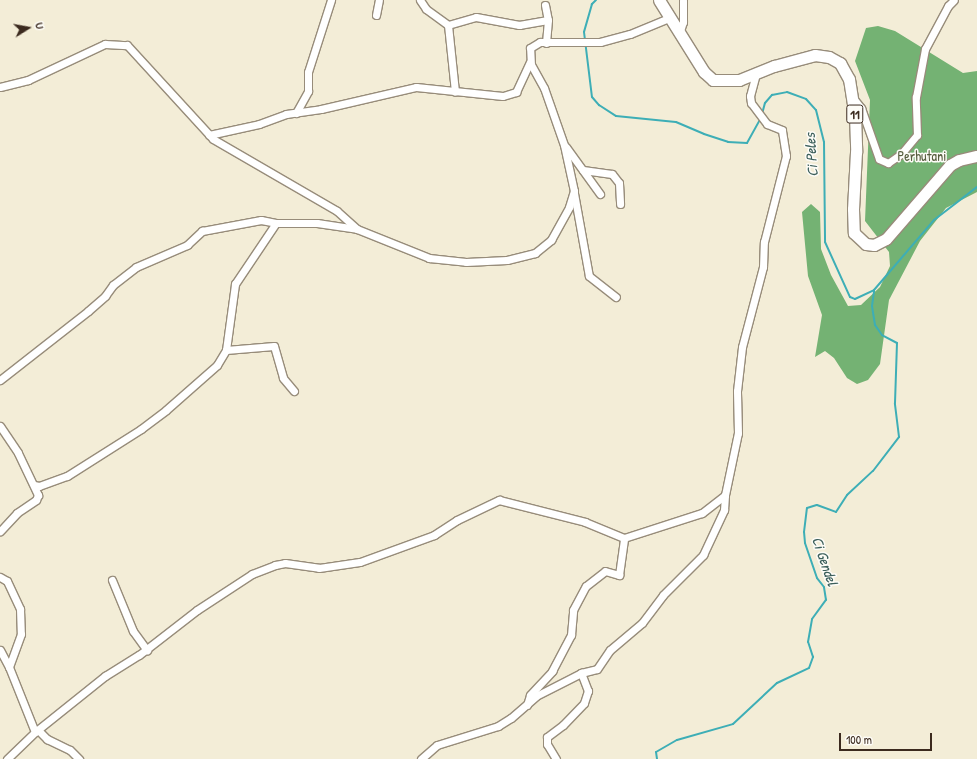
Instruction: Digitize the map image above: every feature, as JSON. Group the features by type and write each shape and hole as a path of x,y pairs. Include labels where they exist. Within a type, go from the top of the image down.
{"highway":[{"name":"11","path":"659,0 704,72 713,80 731,82 756,72 809,56 829,57 840,63 844,70 853,98 856,133 853,220 854,233 866,244 874,245 886,239 950,165 959,160 977,156"}],"street":[{"path":"296,112 308,91 308,72 331,0"},
{"path":"376,15 379,0"},
{"path":"420,0 426,9 448,25 465,22 473,17 519,25 548,20"},
{"path":"679,34 683,22 684,0"},
{"path":"853,98 861,108 879,159 888,163 901,154 916,135 916,97 926,49 948,6 954,0"},
{"path":"546,6 548,20 546,42"},
{"path":"209,135 259,124 280,115 321,109 416,87 503,96 516,92 530,62 530,48 536,43 575,41 600,42 630,34 667,14 683,22"},
{"path":"448,25 455,92"},
{"path":"0,87 28,80 92,48 110,42 119,43 134,51 209,135 337,211 358,229"},
{"path":"530,62 544,88 564,145 589,276 616,298"},
{"path":"421,759 438,744 498,726 527,705 536,696 581,673 597,669 610,650 642,623 663,595 703,555 724,510 725,495 738,433 737,392 742,347 763,267 764,242 786,156 782,130 767,124 754,108 750,96 756,72"},
{"path":"564,145 600,194"},
{"path":"583,170 612,174 619,183 620,204"},
{"path":"0,380 88,311 113,285 136,267 187,245 202,231 252,220 276,223 317,223 358,229 429,258 466,262 507,260 535,252 551,240 569,207 574,191"},
{"path":"34,485 39,486 68,476 141,429 217,365 226,350 235,284 276,223"},
{"path":"226,350 274,346 282,378 294,391"},
{"path":"0,426 34,485 38,498 16,513 0,531"},
{"path":"7,759 37,731 105,676 147,650 197,610 252,574 285,563 319,568 360,562 434,535 457,520 499,500 585,522 624,538 702,513 725,495"},
{"path":"527,705 530,695 552,671 571,635 573,610 586,586 605,571 619,575 624,538"},
{"path":"0,577 6,581 20,609 21,634 9,667"},
{"path":"112,580 133,631 147,650"},
{"path":"0,650 37,731 47,739 70,750 79,759"},
{"path":"556,759 547,744 547,737 563,725 584,703 588,691 581,673"}],"green space":[{"name":"Perhutani","path":"878,26 895,31 963,73 977,71 977,192 946,208 920,241 889,300 880,364 868,380 857,384 847,378 834,358 825,351 815,357 822,315 808,276 802,212 811,204 820,212 821,249 831,275 848,306 861,305 880,287 890,266 889,252 865,221 870,100 855,61 866,28"}],"waterway":[{"name":"Ci Peles","path":"596,0 592,4 584,32 592,97 599,105 616,116 676,122 728,142 747,143 761,118"},
{"name":"Ci Peles","path":"762,114 765,103 772,95 787,92 806,99 816,110 824,142 825,242 850,297 855,299 874,290 934,220 977,187"},
{"name":"Ci Gendel","path":"657,759 656,752 677,740 733,724 777,683 809,668 813,657 808,642 812,619 826,600 824,587 817,578 805,543 804,532 807,508 817,505 836,512 847,495 873,471 899,437 895,403 897,343 882,335 875,325 872,306 874,291"}]}
